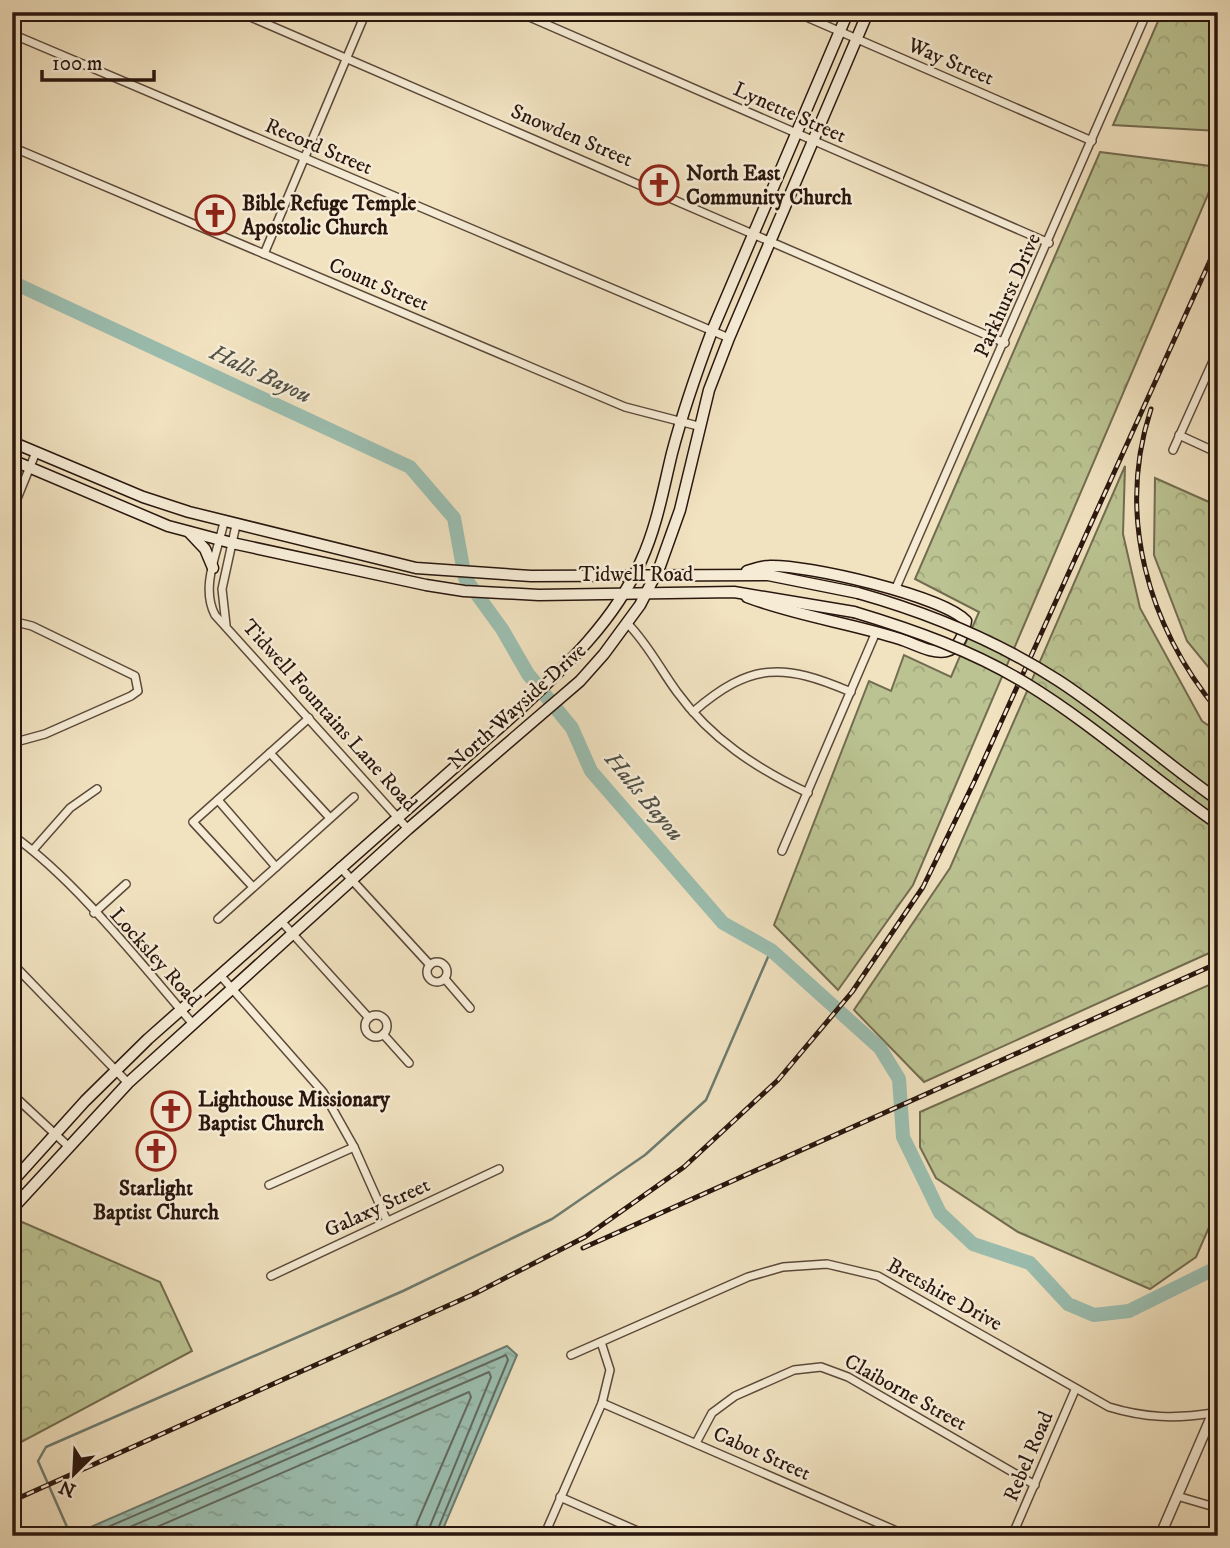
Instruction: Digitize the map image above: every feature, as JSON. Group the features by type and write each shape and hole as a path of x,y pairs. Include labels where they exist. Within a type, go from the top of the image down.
{"main road":[{"name":"North Wayside Drive","path":"12,1182 55,1133 117,1070 396,816 516,713 569,664 611,614 634,574 661,506 681,422 712,331 848,12"},
{"name":"North Wayside Drive","path":"12,1209 128,1083 408,829 580,681 627,623 655,575 680,510 698,426 729,338 868,12"},
{"name":"Tidwell Road","path":"12,442 142,497 224,522 416,568 531,576 734,574 804,580 858,593 931,616 1031,664 1097,708 1218,800"},
{"name":"Tidwell Road","path":"12,460 100,499 189,532 232,544 426,585 464,591 539,595 734,592 854,612 961,649 1025,683 1099,734 1218,824"},
{"path":"189,532 205,549 212,568"},
{"path":"734,574 778,567 823,572 895,590 957,612 966,621 964,634 952,650 943,653 876,632 774,607 734,592"}],"street":[{"name":"Snowden Street","path":"239,12 1005,343"},
{"path":"264,254 366,12"},
{"name":"Lynette Street","path":"518,12 1049,243"},
{"name":"Way Street","path":"795,12 1092,141"},
{"name":"Parkhurst Drive","path":"895,590 1049,243 1147,12"},
{"name":"Record Street","path":"12,34 729,338"},
{"name":"Count Street","path":"12,147 625,407 698,426"},
{"path":"1172,450 1218,350"},
{"path":"1179,435 1218,453"},
{"path":"12,511 37,453"},
{"name":"Tidwell Fountains Lane Road","path":"224,522 212,568 210,605 408,829"},
{"name":"Tidwell Fountains Lane Road","path":"226,625 222,589 236,525"},
{"path":"12,638 15,622 135,676 138,691 45,734 12,743"},
{"path":"627,623 644,640 693,712 725,744 760,770 808,793"},
{"path":"782,851 876,632"},
{"path":"693,712 732,682 751,674 776,671 805,674 851,692"},
{"path":"253,887 193,822 309,718"},
{"path":"270,752 330,818"},
{"path":"33,850 70,808 97,789"},
{"path":"218,919 354,797"},
{"path":"218,800 276,867"},
{"name":"Locksley Road","path":"12,835 33,850 94,913 193,1024"},
{"path":"341,867 430,965 429,978 436,983 445,979"},
{"name":"Locksley Road","path":"94,913 126,884"},
{"path":"281,921 369,1018"},
{"path":"430,965 439,962 446,967 445,979 470,1008"},
{"path":"12,963 128,1083"},
{"name":"Locksley Road","path":"220,975 323,1092 354,1147 387,1221"},
{"path":"375,1016 384,1019 386,1028 383,1034 373,1037 368,1033 365,1024 369,1018 375,1016"},
{"path":"383,1034 409,1063"},
{"path":"12,1094 68,1146"},
{"path":"269,1185 354,1147"},
{"name":"Galaxy Street","path":"271,1276 499,1169"},
{"name":"Bretshire Drive","path":"572,1355 748,1277 783,1267 827,1264 878,1276 1109,1407 1136,1415 1175,1419 1215,1413"},
{"path":"544,1536 602,1403 610,1370 601,1342"},
{"name":"Claiborne Street","path":"696,1443 712,1413 735,1396 794,1370 821,1367 848,1377 1035,1485"},
{"name":"Rebel Road","path":"1012,1536 1075,1390"},
{"name":"Cabot Street","path":"602,1403 908,1536"},
{"path":"1160,1536 1215,1413"},
{"path":"1177,1496 1218,1508"},
{"path":"560,1497 649,1536"}],"green space":[{"path":"1162,12 1218,12 1218,131 1113,125"},
{"path":"1100,152 1218,167 1218,171 913,885 838,990 774,925 869,681 891,691 904,655 951,677 979,612 915,579"},
{"path":"1125,466 1123,534 1140,608 1202,721 1218,732 1218,949 924,1082 854,1010 950,868"},
{"path":"1155,478 1218,506 1218,679 1187,641 1154,555"},
{"path":"1218,981 1218,1207 1196,1257 1150,1289 1018,1232 936,1178 920,1147 920,1112"},
{"path":"22,1222 160,1282 192,1351 21,1442 20,1487 12,1490 12,1236"}],"water":[{"path":"507,1346 517,1355 440,1536 70,1536"}],"waterway":[{"name":"Halls Bayou","path":"12,282 410,467 454,518 465,578 502,629 528,674 572,728 591,771 723,923 771,950 880,1048 899,1079 903,1137 940,1213 973,1244 1030,1263 1068,1304 1094,1315 1129,1311 1218,1267"},
{"path":"71,1536 38,1461 46,1447 403,1291 552,1219 645,1155 706,1100 771,950"}],"railway":[{"path":"12,1501 474,1294 585,1237 684,1167 778,1080 852,992 923,887 974,782 1218,243"},
{"path":"1151,409 1141,449 1137,489 1138,529 1145,568 1173,643 1218,711"},
{"path":"583,1248 1218,963"}],"place":[{"name":"North East Community Church","path":"659,185"},
{"name":"Bible Refuge Temple Apostolic Church","path":"215,215"},
{"name":"Lighthouse Missionary Baptist Church","path":"171,1111"},
{"name":"Starlight Baptist Church","path":"156,1151"}]}
